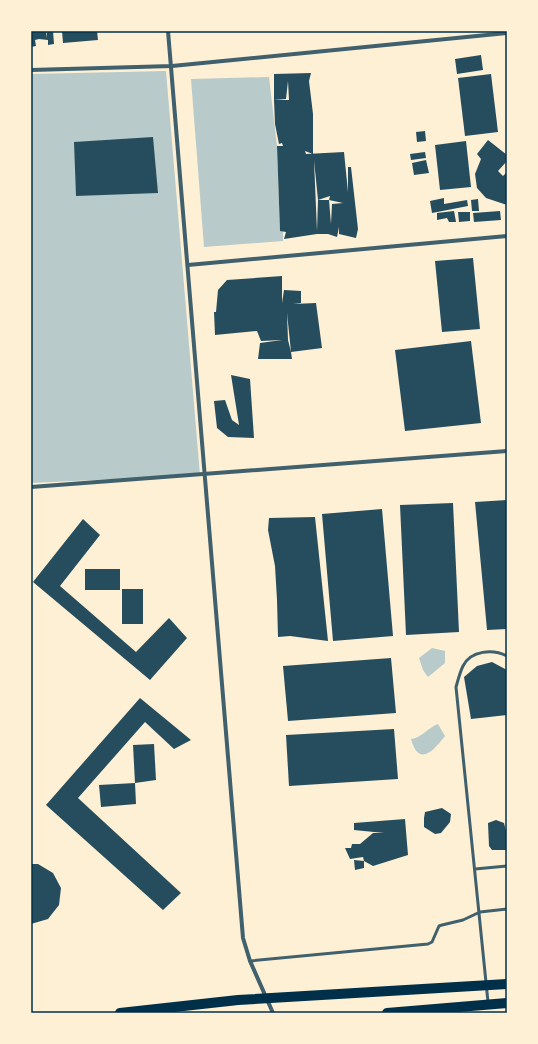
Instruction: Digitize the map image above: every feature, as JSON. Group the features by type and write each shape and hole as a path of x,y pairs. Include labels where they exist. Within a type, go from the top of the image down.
{"main road":[{"path":"120,1013 238,1000 507,984"},
{"path":"387,1013 507,1003"}],"street":[{"path":"168,31 243,938 250,961 273,1013"},
{"path":"31,70 172,66 507,33"},
{"path":"188,265 507,236"},
{"path":"31,487 507,450"}],"lane":[{"path":"488,1004 480,912 456,687 463,665 479,652 498,652 507,656"},
{"path":"475,869 507,866"},
{"path":"250,961 428,944 432,942 439,926 462,920 480,912 507,909"}],"shaded area":[{"path":"166,71 200,475 31,483 31,74"},
{"path":"269,77 277,146 280,231 283,231 283,241 204,247 191,79"},
{"path":"432,648 445,651 445,663 428,677 423,670 419,658"},
{"path":"438,724 445,736 432,751 427,754 418,753 414,748 411,739 418,737"}],"building":[{"path":"31,31 46,31 47,38 47,31 53,31 54,44 48,45 48,40 39,39 35,40 36,46 31,47"},
{"path":"62,31 97,31 98,40 63,43"},
{"path":"481,55 483,70 457,74 455,59"},
{"path":"311,73 309,81 313,114 313,154 344,152 348,192 348,167 351,167 358,229 356,238 339,234 339,227 337,237 328,234 317,234 284,239 286,232 280,231 277,146 283,146 282,143 279,144 275,124 274,100 274,74","holes":["288,81 289,100 274,100 286,99","314,160 318,200 317,231","330,196 329,200 318,200","329,200 343,203 332,204 331,224"]},
{"path":"491,74 498,132 465,136 458,78"},
{"path":"425,131 426,141 417,142 416,132"},
{"path":"153,137 158,193 76,196 74,142"},
{"path":"488,140 507,155 507,161 498,171 503,176 507,172 507,205 486,198 477,188 475,174 481,159 477,154"},
{"path":"466,141 471,187 440,190 435,145"},
{"path":"425,152 426,158 411,160 410,154"},
{"path":"426,160 429,173 414,175 412,163"},
{"path":"444,198 444,204 467,200 468,206 432,213 430,201"},
{"path":"478,199 479,211 472,211 471,200"},
{"path":"454,211 456,222 449,222 447,218 437,220 437,213"},
{"path":"500,211 501,220 474,222 473,213"},
{"path":"458,212 470,212 470,221 459,222"},
{"path":"473,258 480,329 442,332 435,261"},
{"path":"282,276 282,303 284,290 301,291 301,303 293,304 316,303 322,348 291,352 292,359 258,359 260,343 282,340 261,341 257,331 215,335 214,312 216,312 218,290 227,280","holes":["287,313 291,352 288,340"]},
{"path":"471,341 481,423 405,431 395,350"},
{"path":"231,375 250,379 254,438 228,437 217,428 214,401 225,400 232,420 239,425"},
{"path":"507,500 507,629 487,630 475,502"},
{"path":"453,503 459,632 406,635 400,505"},
{"path":"382,509 393,636 333,641 322,514"},
{"path":"315,517 328,641 290,636 278,637 275,566 268,530 269,518"},
{"path":"83,519 100,535 60,586 136,652 169,618 187,638 150,680 33,582"},
{"path":"85,569 120,569 120,590 85,590"},
{"path":"122,589 143,589 143,624 122,624"},
{"path":"391,658 396,713 288,721 283,666"},
{"path":"492,662 507,670 507,715 471,719 464,677 477,666"},
{"path":"140,698 191,740 174,749 145,722 78,798 181,893 163,910 46,805"},
{"path":"394,729 398,779 289,786 286,735"},
{"path":"154,744 156,780 135,783 133,745"},
{"path":"135,783 136,804 101,807 99,785"},
{"path":"442,808 451,814 450,822 441,833 435,834 424,827 425,812"},
{"path":"405,819 408,855 373,866 364,861 363,857 350,859 345,848 351,848 352,844 360,844 373,833 384,833 354,830 354,823"},
{"path":"496,820 504,823 506,831 506,850 492,850 489,846 488,823"},
{"path":"354,860 364,861 364,868 355,870"},
{"path":"31,864 38,864 53,873 61,888 59,905 48,919 31,924"}]}
